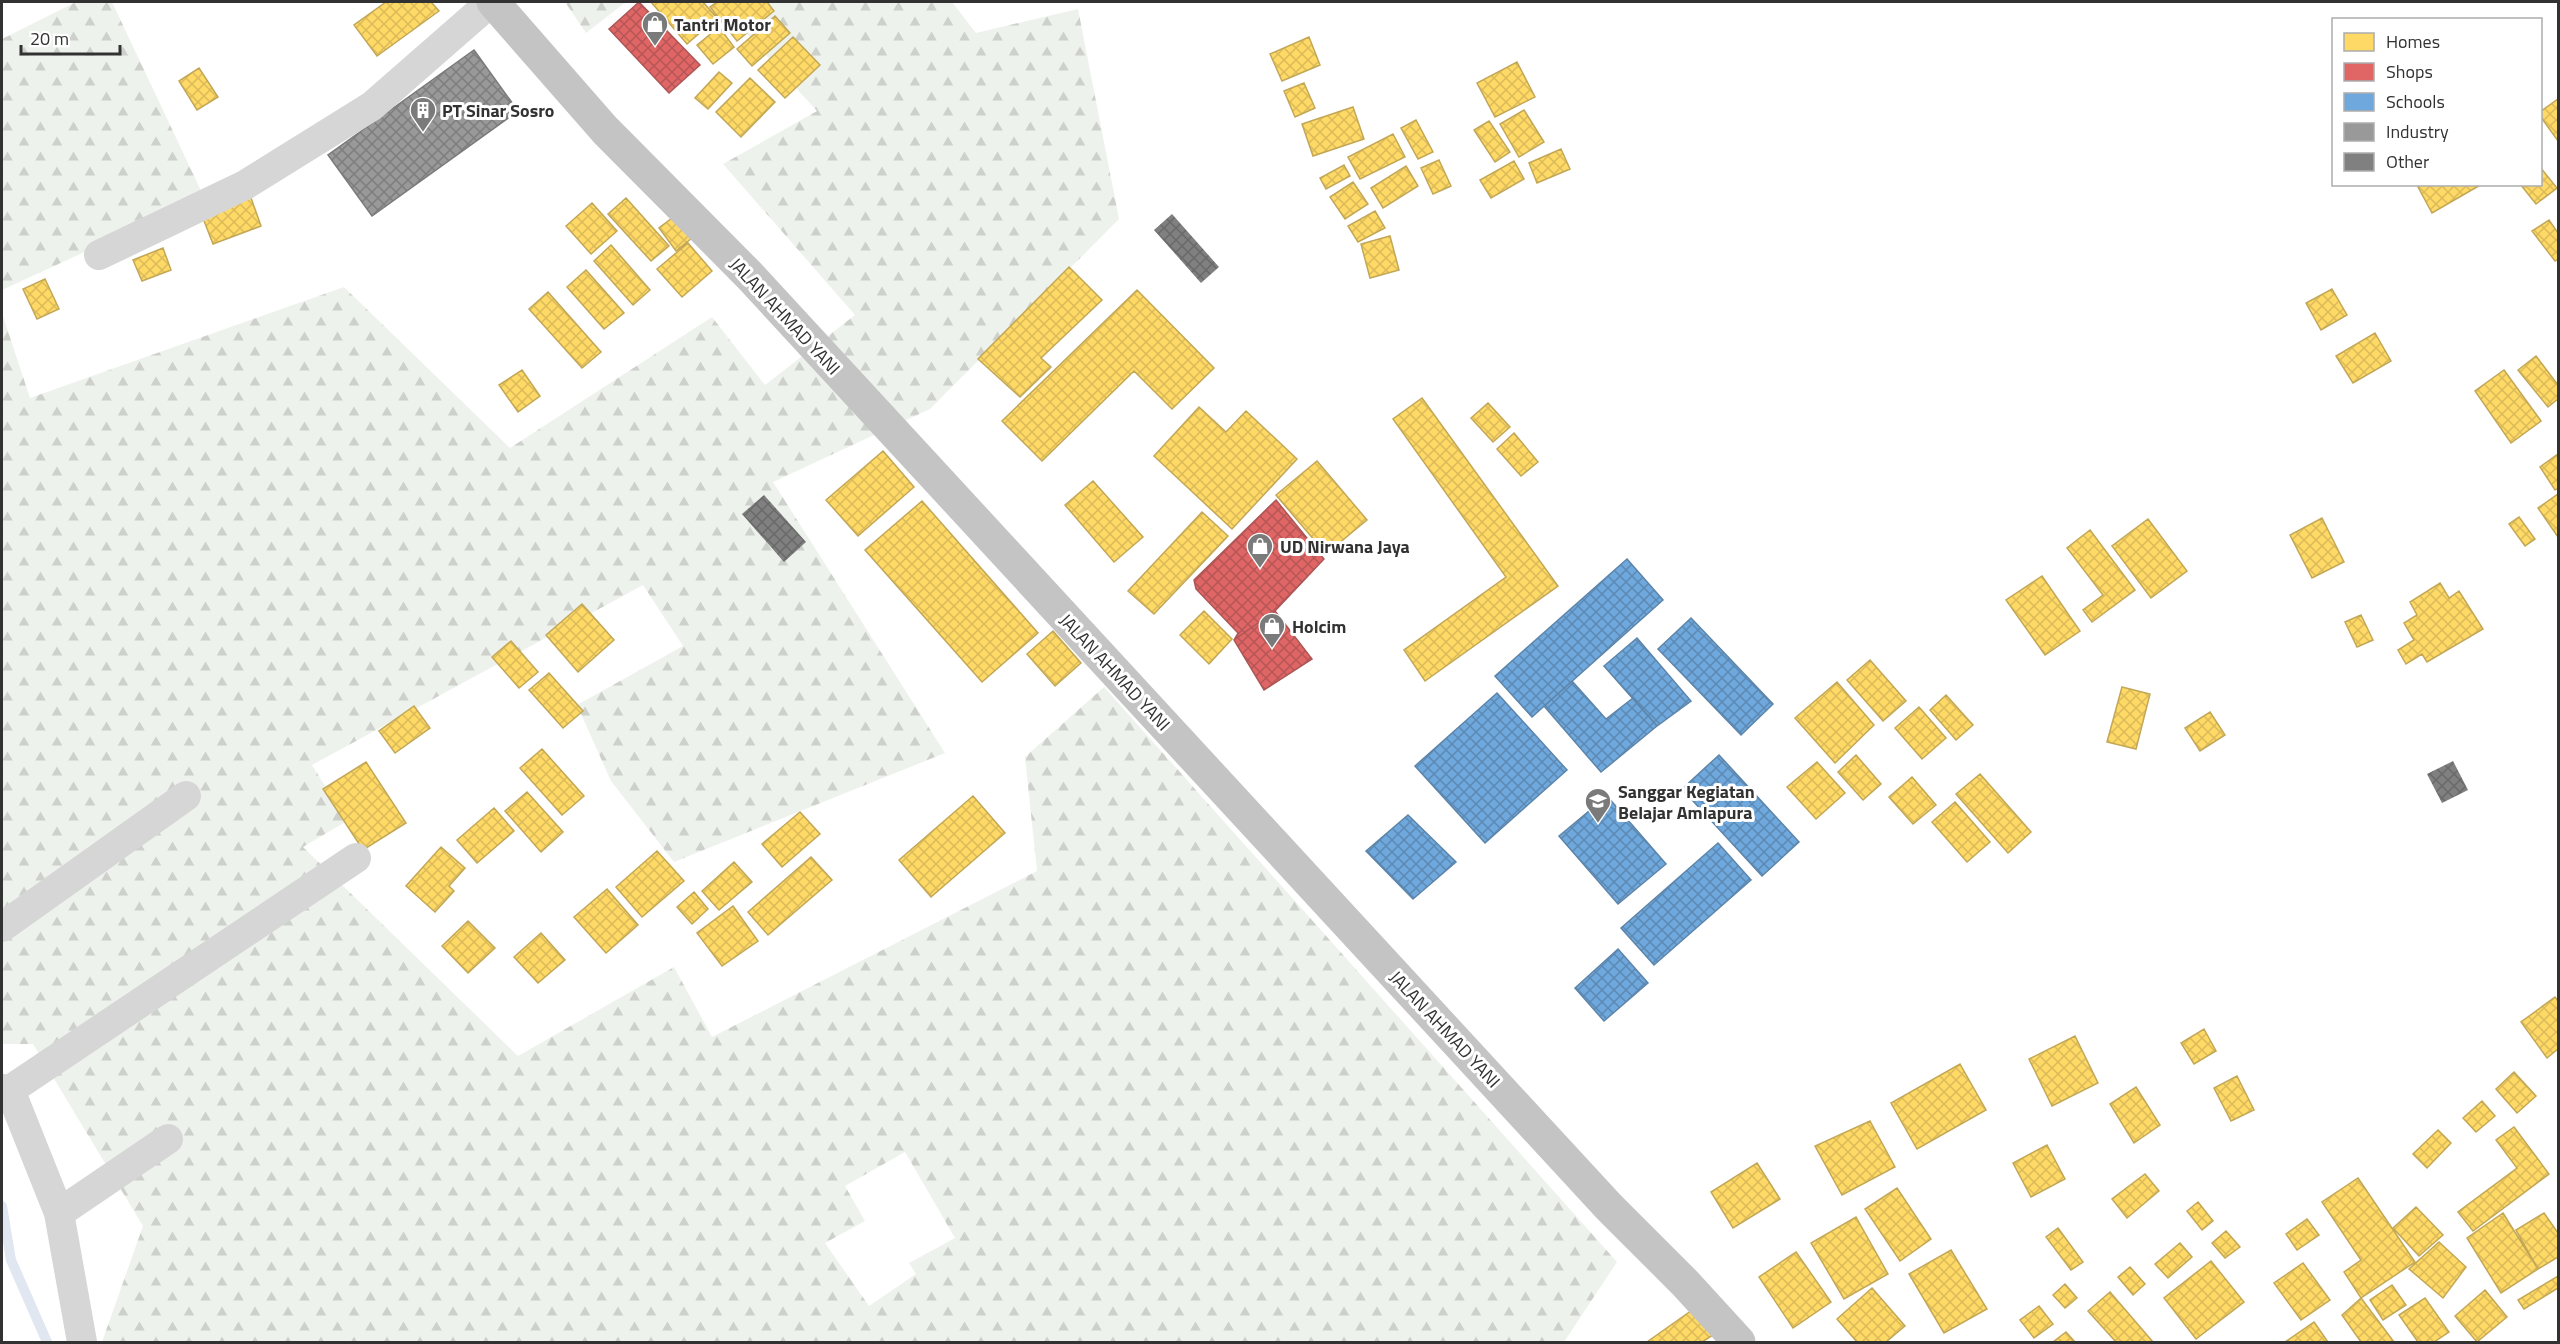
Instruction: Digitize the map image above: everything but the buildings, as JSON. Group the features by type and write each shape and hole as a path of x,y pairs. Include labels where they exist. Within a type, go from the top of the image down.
{"highway":[{"name":"JALAN AHMAD YANI","path":"492,2 605,130 749,275 988,537 1609,1207 1685,1283 1739,1342"}],"street":[{"path":"99,255 245,185 372,106 492,2"},
{"path":"2,927 186,796"},
{"path":"82,1342 59,1213 6,1090 356,858"},
{"path":"59,1213 168,1139"}],"green space":[{"path":"76,2 112,2 204,197 2,290 2,39"},
{"path":"565,2 626,2 586,33"},
{"path":"718,2 952,2 976,33 1078,9 1119,219 930,409 773,482 945,753 674,862 611,781 577,705 683,646 643,585 312,765 347,821 303,847 518,1056 674,967 712,1037 1037,871 1025,757 1104,687 1617,1262 1564,1342 102,1342 143,1226 33,1044 2,1044 2,313 30,398 344,287 510,448 712,317 765,385 855,315 723,164 817,111","holes":["905,1152 955,1238 909,1263 916,1274 869,1306 825,1243 865,1221 845,1186"]}],"waterway":[{"path":"2,1206 11,1260 47,1342"}],"place":[{"name":"Tantri Motor","path":"655,47"},
{"name":"PT Sinar Sosro","path":"423,133"},
{"name":"UD Nirwana Jaya","path":"1260,569"},
{"name":"Holcim","path":"1272,649"},
{"name":"Sanggar Kegiatan Belajar Amlapura","path":"1598,824"}]}
